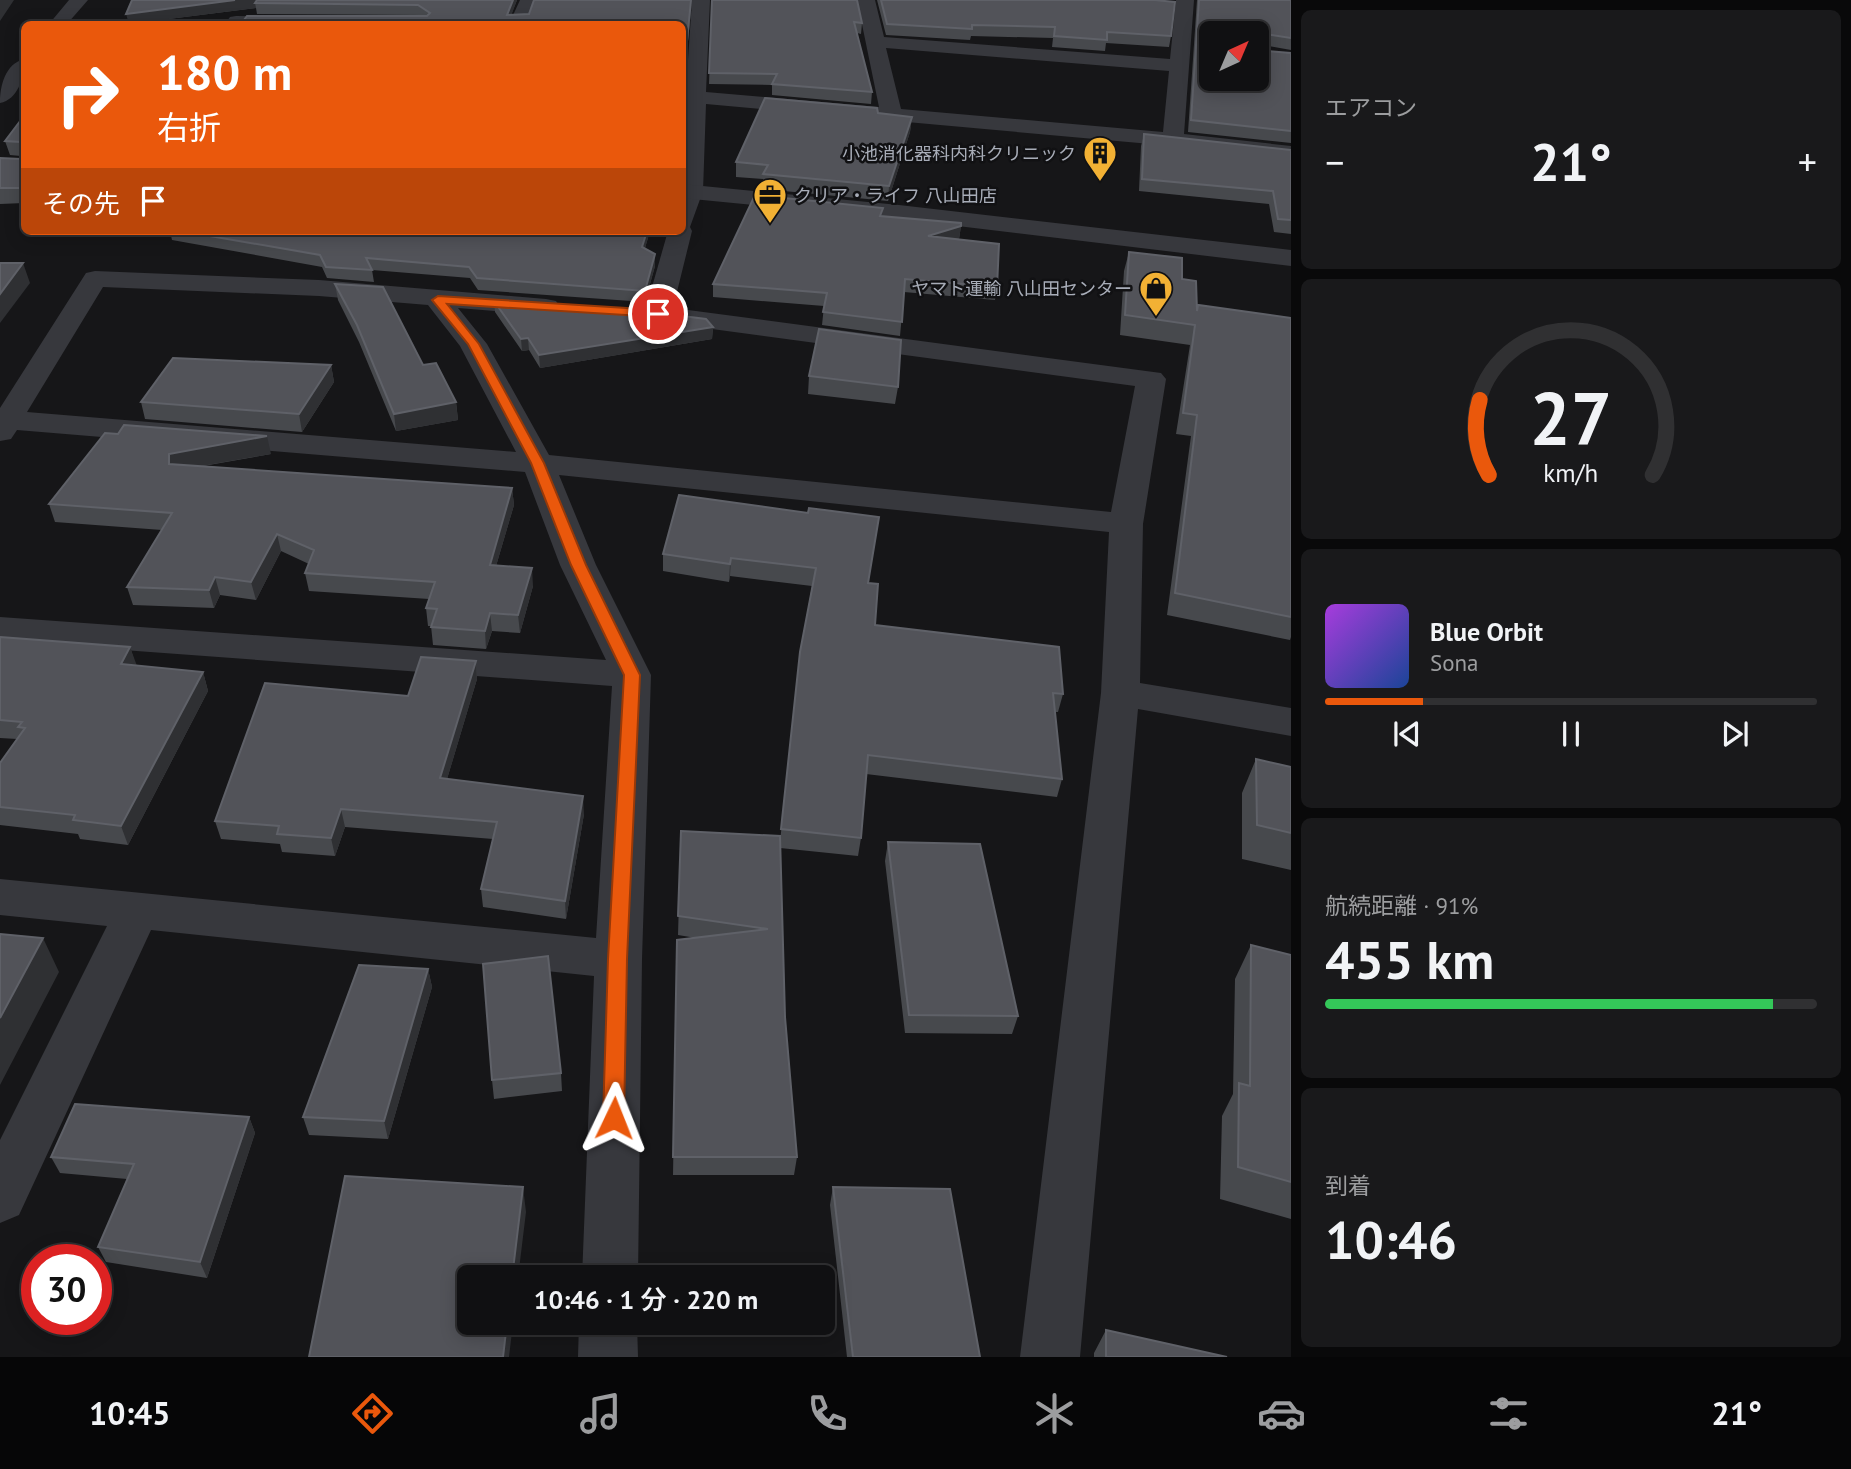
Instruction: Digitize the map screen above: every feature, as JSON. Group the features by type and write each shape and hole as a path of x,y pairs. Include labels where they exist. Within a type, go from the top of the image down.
{"street":[{"path":"61,21 79,0"},
{"path":"236,21 243,0"},
{"path":"519,21 529,0"},
{"path":"701,0 689,97 687,191 1291,258"},
{"path":"866,0 891,113"},
{"path":"1172,139 1180,66 1180,3"},
{"path":"272,21 310,19"},
{"path":"877,42 1180,66"},
{"path":"0,97 21,73"},
{"path":"689,97 1172,139 1291,153"},
{"path":"658,314 679,235"},
{"path":"575,308 438,300 319,288 95,279 4,426 538,463 1126,524"},
{"path":"438,300 473,344 538,463 578,565 632,675 618,959 610,1265"},
{"path":"630,312 1151,379 1126,524 1120,693 1050,1357"},
{"path":"0,629 632,675"},
{"path":"1120,693 1291,722"},
{"path":"0,897 618,959"},
{"path":"0,1197 138,909"},
{"path":"608,1335 608,1357"}],"building":[{"path":"132,0 235,0 126,14"},
{"path":"257,0 513,0 507,15 529,14 534,0 691,0 686,51 686,21 243,21 247,16 427,16 430,13 418,5 255,3"},
{"path":"712,0 857,0 862,23 854,22 872,92 772,84 777,74 709,73"},
{"path":"881,0 1175,2 1171,36 1107,32 1107,40 1054,36 1055,27 972,25 972,29 887,24"},
{"path":"1199,0 1291,0 1291,38 1269,35 1269,21 1199,21 1199,91 1269,91 1269,51 1291,53 1291,131 1191,120"},
{"path":"765,98 877,108 878,113 912,117 889,186 763,174 768,165 736,162"},
{"path":"21,120 21,142 5,141"},
{"path":"1144,134 1291,150 1291,220 1278,219 1273,191 1142,179"},
{"path":"0,158 21,159 21,188 0,188"},
{"path":"755,195 883,208 880,216 961,223 961,226 928,236 999,244 997,287 905,279 902,322 823,312 827,293 713,284"},
{"path":"204,235 646,235 642,247 655,254 645,291 477,278 469,267 366,258 372,270 326,267 320,255"},
{"path":"1129,252 1182,258 1182,279 1196,281 1197,311 1198,305 1291,318 1291,617 1175,593 1197,415 1183,413 1195,325 1125,315"},
{"path":"0,263 23,263 0,294"},
{"path":"335,284 383,287 423,365 436,363 456,402 394,414 357,325"},
{"path":"494,301 658,313 706,319 713,327 539,355 528,338 521,339"},
{"path":"819,329 901,340 898,387 809,376"},
{"path":"173,358 331,365 299,414 141,402"},
{"path":"124,425 267,436 169,454 169,464 512,488 490,565 532,568 518,615 490,613 485,631 431,627 437,609 426,608 435,582 305,573 314,550 277,534 251,582 215,577 209,590 127,587 172,513 49,504 105,433 118,434"},
{"path":"679,495 808,513 809,508 879,517 868,583 878,584 875,625 1059,647 1063,694 1053,693 1062,779 868,755 861,838 781,829 800,652 816,568 731,558 730,564 663,554"},
{"path":"0,637 130,647 121,664 203,672 121,826 73,820 75,815 0,807 0,763 25,728 18,727 22,722 0,720"},
{"path":"421,657 476,661 440,778 583,796 565,901 481,889 497,822 341,809 331,838 277,834 279,826 215,821 265,683 408,696"},
{"path":"1256,759 1291,767 1291,833 1257,825"},
{"path":"681,831 780,836 785,1017 797,1157 673,1157 677,940 768,929 678,916"},
{"path":"888,842 980,844 1018,1016 909,1015"},
{"path":"0,934 43,938 0,1018"},
{"path":"1251,945 1291,955 1291,1182 1238,1167 1239,1083 1250,1086"},
{"path":"548,956 561,1073 492,1080 483,964"},
{"path":"359,965 428,969 384,1121 303,1117"},
{"path":"75,1104 249,1117 200,1262 112,1249 112,1244 99,1244 134,1164 51,1157"},
{"path":"345,1176 523,1187 514,1265 457,1265 457,1335 506,1335 503,1357 309,1357"},
{"path":"833,1187 950,1189 980,1357 853,1357"},
{"path":"1106,1330 1227,1357 1106,1357"}],"place":[{"name":"小池消化器科内科クリニック","path":"1100,183"},
{"name":"クリア・ライフ 八山田店","path":"770,225"},
{"name":"ヤマト運輸 八山田センター","path":"1156,318"}],"route":[{"path":"614,1118 618,959 632,675 578,565 538,463 473,344 438,300 658,314"}]}
